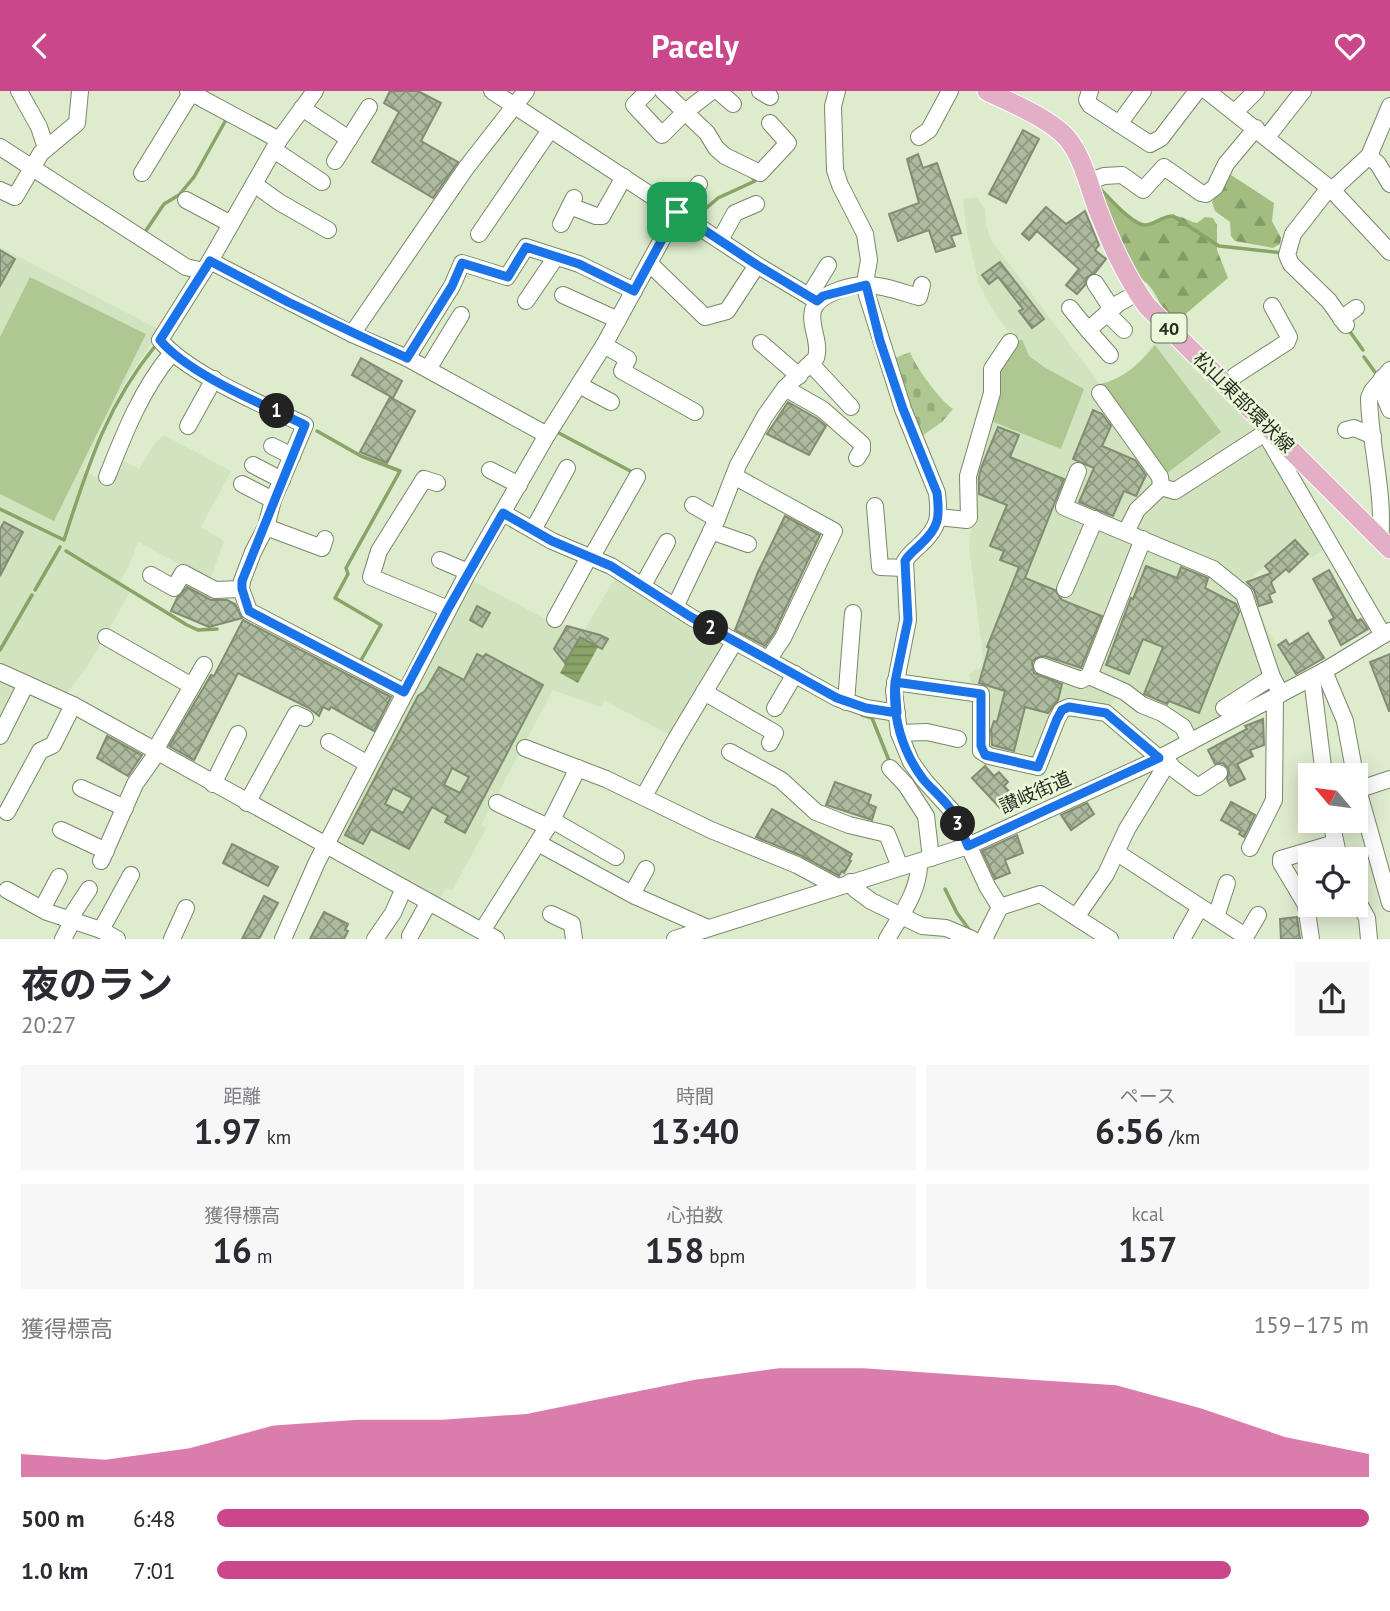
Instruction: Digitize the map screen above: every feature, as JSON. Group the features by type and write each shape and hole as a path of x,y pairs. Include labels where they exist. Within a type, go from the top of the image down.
{"main road":[{"name":"松山東部環状線","path":"987,91 1046,123 1065,137 1076,151 1127,277 1147,306 1226,384 1268,431 1328,485 1385,545"}],"street":[{"path":"19,91 39,127 46,148"},
{"path":"0,190 15,197 46,148 77,123 80,91"},
{"path":"315,91 276,145 160,340 171,354 305,425 273,500 266,527 253,552 242,589 249,611 404,692"},
{"path":"492,91 813,299 866,285 919,297 922,285"},
{"path":"352,334 466,168 526,91"},
{"path":"648,91 634,105 662,135 712,91"},
{"path":"663,91 707,132 716,148 725,156 760,173 788,143 770,123"},
{"path":"718,91 733,104"},
{"path":"837,91 833,106 835,170 868,243 866,285 880,341 903,409 937,493 938,517 934,531 908,555 905,568 908,620 895,682 899,733 911,762 953,812 987,886 1000,907"},
{"path":"919,137 929,130 950,91"},
{"path":"1090,91 1087,100 1090,105 1146,142 1156,142 1197,92 1235,112 1330,189 1390,252"},
{"path":"1119,124 1143,91"},
{"path":"1235,112 1256,91"},
{"path":"1088,182 1104,176 1122,175 1143,191 1164,166 1206,194 1214,187 1226,164 1303,91"},
{"path":"142,173 190,92 276,145 322,182"},
{"path":"1356,308 1344,322 1318,288 1291,264 1287,255 1293,235 1330,189 1369,156 1390,106"},
{"path":"335,161 369,107"},
{"path":"302,108 349,139"},
{"path":"479,234 550,129"},
{"path":"0,147 186,267 206,266 407,358 547,435"},
{"path":"1369,156 1378,164 1390,184"},
{"path":"561,224 573,201 596,216 602,216 624,177"},
{"path":"254,184 324,223"},
{"path":"284,939 326,846 468,572 547,435 604,345 677,212 699,184"},
{"path":"186,200 231,224"},
{"path":"720,240 734,213 756,204"},
{"path":"1377,237 1390,226"},
{"path":"407,358 452,286 462,263 508,277 526,247 579,264 634,291"},
{"path":"534,297 556,257"},
{"path":"649,263 705,317 727,311 757,265"},
{"path":"675,607 734,476 765,416 785,388 812,365 818,352 813,299 828,265"},
{"path":"1096,283 1110,311 1124,330"},
{"path":"1088,330 1137,293"},
{"path":"563,295 618,320"},
{"path":"1226,384 1287,342 1287,331 1272,306"},
{"path":"1070,307 1110,355"},
{"path":"428,369 461,315"},
{"path":"938,517 968,518 968,476 992,393 992,369 1010,342"},
{"path":"761,343 799,376"},
{"path":"604,345 628,359 622,371 653,396 695,412"},
{"path":"107,477 135,410 171,354"},
{"path":"812,365 851,407"},
{"path":"1386,374 1384,395 1390,410"},
{"path":"1385,545 1385,501 1379,445 1369,398 1386,374"},
{"path":"188,426 214,379"},
{"path":"579,385 611,402"},
{"path":"785,388 810,401 837,431 862,444 858,458"},
{"path":"1100,393 1160,477 1161,487"},
{"path":"1346,430 1354,428 1379,445"},
{"path":"1161,487 1175,491 1268,431 1304,500 1387,633"},
{"path":"272,446 292,456"},
{"path":"253,465 282,479"},
{"path":"533,530 567,468"},
{"path":"490,470 519,485"},
{"path":"1078,471 1064,507 1213,569 1244,594 1278,696 1274,800 1250,848"},
{"path":"734,476 834,531 783,638 768,660"},
{"path":"555,619 637,477"},
{"path":"437,484 424,479 379,551 370,577 448,609"},
{"path":"242,484 273,500"},
{"path":"1304,500 1328,485"},
{"path":"1126,532 1137,510 1161,487"},
{"path":"693,505 714,525 748,544"},
{"path":"875,506 880,567 905,568"},
{"path":"503,513 643,585 675,607 846,702 897,713"},
{"path":"1065,589 1095,519"},
{"path":"266,527 322,548 325,539"},
{"path":"1089,677 1143,539"},
{"path":"643,585 667,543"},
{"path":"440,560 468,572"},
{"path":"150,575 174,588 183,573 215,590 242,589"},
{"path":"846,702 853,613"},
{"name":"讃岐街道","path":"676,939 968,846 1164,758 1318,675 1387,633"},
{"path":"106,637 192,686"},
{"path":"644,796 735,641"},
{"path":"61,830 103,856 135,784 204,665"},
{"path":"1042,666 1081,680 1089,677 1125,692 1142,705 1162,713 1183,727 1190,742"},
{"path":"0,672 72,705 486,935 578,768"},
{"path":"775,708 795,674"},
{"path":"1318,675 1323,763"},
{"path":"1318,675 1345,721 1352,763"},
{"path":"1224,708 1272,677"},
{"path":"895,682 981,694 981,746 985,755 1038,767 1057,719 1062,710 1069,707 1106,713 1198,787 1219,773"},
{"path":"0,736 26,684"},
{"path":"704,692 775,733 770,743"},
{"path":"6,812 40,751 53,745 72,705"},
{"path":"247,803 296,714 304,719"},
{"path":"899,733 927,732 958,739"},
{"path":"213,784 238,734"},
{"path":"329,742 368,764"},
{"path":"525,748 644,796 711,830 855,889 871,901 900,915 918,932 946,928 972,939"},
{"path":"729,772 734,754 781,780 799,785 816,812 849,825 887,834 900,867"},
{"path":"1076,917 1107,874 1164,758"},
{"path":"887,939 915,888 925,860 926,816 906,785 890,768"},
{"path":"1368,782 1390,779"},
{"path":"80,789 125,808"},
{"path":"497,803 550,823 616,857"},
{"path":"1368,825 1390,903"},
{"path":"1333,833 1336,847"},
{"path":"538,843 701,933"},
{"path":"1311,939 1306,905 1280,863 1281,859 1335,843"},
{"path":"1116,852 1245,937 1258,915"},
{"path":"632,894 646,869"},
{"path":"7,890 42,909 107,935 131,875"},
{"path":"42,909 59,877"},
{"path":"1216,917 1227,883"},
{"path":"375,939 393,913 404,888"},
{"path":"63,939 89,889"},
{"path":"984,939 1000,907 1040,894 1106,938"},
{"path":"410,936 429,902"},
{"path":"1182,939 1200,907"},
{"path":"172,939 186,908"},
{"path":"551,913 572,924 574,939"},
{"path":"1366,917 1369,939"}],"shaded area":[{"path":"977,197 985,209 991,240 1100,384 1117,379 1129,371 1163,332 1260,430 1328,546 1312,558 1295,540 1247,582 1268,631 1296,677 1195,731 1125,689 1105,710 1071,704 1037,764 989,753 969,674 982,667 983,657 969,546 974,519 971,490 1014,345 1018,342 997,317 979,285 966,228 963,199"},
{"path":"0,247 160,330 125,383 83,470 107,483 120,459 139,469 155,443 164,435 231,471 201,527 224,541 210,580 138,542 119,583 131,591 87,667 64,697 34,682 0,728"},
{"path":"616,576 724,646 670,735 605,701 601,707 553,690 481,825 486,829 452,890 446,888 440,899 338,844 337,837 473,581 548,620 584,631"},
{"path":"580,637 598,647 578,683 560,673"}],"green space":[{"path":"1228,173 1274,203 1272,221 1281,238 1280,244 1273,248 1235,241 1231,236 1230,222 1215,211 1212,202"},
{"path":"1104,195 1129,219 1143,226 1170,216 1197,223 1205,217 1213,218 1217,225 1217,250 1228,278 1175,323 1128,258 1102,197"},
{"path":"30,277 146,334 54,521 0,494 0,337"},
{"path":"1022,339 1029,356 1084,389 1061,449 989,420 1001,365 1013,346"},
{"path":"1155,345 1221,432 1166,474 1142,445 1100,384 1109,382 1131,369"},
{"path":"910,352 928,383 953,409 942,422 919,438 890,360"}],"building":[{"path":"390,91 418,91 441,103 421,141 458,162 433,198 372,162 399,112 384,103"},
{"path":"1023,130 1039,139 1006,203 989,194"},
{"path":"918,154 923,168 937,163 961,233 951,236 955,246 936,252 929,230 898,241 889,214 919,203 907,159"},
{"path":"1046,207 1066,224 1085,211 1099,245 1095,250 1106,259 1095,273 1086,278 1085,285 1077,294 1066,285 1079,269 1037,231 1029,240 1022,234"},
{"path":"0,250 15,259 0,286"},
{"path":"1000,262 1044,319 1032,328 1019,311 1023,309 998,277 989,284 982,275"},
{"path":"361,358 402,381 393,398 352,375"},
{"path":"390,397 415,411 387,463 360,452"},
{"path":"788,402 826,426 809,455 767,434"},
{"path":"1093,410 1102,414 1111,426 1102,446 1135,460 1146,475 1136,496 1124,491 1113,516 1079,502 1094,468 1073,459"},
{"path":"998,427 1019,435 1010,457 1064,479 1025,578 1055,590 1062,600 1102,616 1081,668 1045,656 1032,662 1034,673 1062,684 1058,700 1048,713 1025,707 1014,751 992,745 991,730 994,721 997,722 1005,691 979,683 989,648 987,647 1019,567 1000,560 1004,551 990,546 1007,505 979,494 981,468"},
{"path":"785,516 820,535 774,633 765,646 735,630 758,572"},
{"path":"4,522 23,532 0,576 0,529"},
{"path":"1295,540 1308,554 1289,572 1286,569 1271,582 1275,592 1269,595 1272,602 1259,606 1254,590 1247,582 1271,573 1265,566"},
{"path":"1146,566 1177,578 1181,567 1208,578 1205,588 1236,604 1239,612 1199,713 1144,694 1163,647 1143,639 1129,674 1106,665"},
{"path":"1329,570 1357,621 1361,619 1368,629 1341,645 1329,621 1334,618 1313,579"},
{"path":"187,587 211,600 227,600 235,604 242,618 209,627 171,611 177,598"},
{"path":"477,606 490,613 482,627 470,620"},
{"path":"243,620 391,697 374,731 331,707 329,710 323,707 319,716 309,708 238,673 194,760 169,746 211,675 214,676"},
{"path":"567,626 608,639 602,649 580,637 565,663 554,649"},
{"path":"1308,633 1324,658 1296,674 1278,645 1286,640 1289,645"},
{"path":"477,654 483,657 486,654 543,685 465,833 445,822 448,816 432,807 409,849 371,829 363,844 345,835 418,696 425,691 439,667 464,680","holes":["452,768 469,777 460,793 444,785","393,788 412,798 403,813 385,804"]},
{"path":"1390,654 1390,711 1389,711 1370,662"},
{"path":"1263,719 1264,745 1250,750 1253,756 1237,764 1245,779 1230,786 1227,779 1228,768 1223,763 1215,764 1208,750 1247,729 1245,726"},
{"path":"107,736 142,755 128,776 97,758"},
{"path":"985,766 994,776 999,772 1008,782 1004,786 1013,796 1000,808 972,778"},
{"path":"835,782 871,795 868,804 876,807 872,820 826,805"},
{"path":"1231,802 1255,815 1244,837 1239,834 1241,831 1221,820"},
{"path":"1087,803 1094,814 1071,830 1061,815"},
{"path":"772,809 852,854 844,873 842,871 839,876 802,856 756,837"},
{"path":"1017,835 1023,853 1005,860 1010,873 995,879 982,851"},
{"path":"232,844 278,867 268,886 223,863"},
{"path":"264,896 278,903 259,939 242,939"},
{"path":"324,912 348,924 344,939 310,939"},
{"path":"1297,917 1300,939 1281,939 1280,919"}],"waterway":[{"path":"145,232 164,204 179,195 194,177 227,118"},
{"path":"687,206 704,210 718,198 755,181 750,175"},
{"path":"1098,186 1120,210 1141,224 1146,225 1173,216 1219,246 1283,253"},
{"path":"1348,329 1363,350"},
{"path":"0,509 64,540 90,462 111,414 156,345"},
{"path":"1364,357 1377,375"},
{"path":"317,431 361,456 400,471 346,568 348,574 335,598 381,625 360,662"},
{"path":"555,431 634,473"},
{"path":"35,590 60,547"},
{"path":"66,551 187,625 198,630 217,629"},
{"path":"0,650 32,595"},
{"path":"862,715 872,718 890,763"},
{"path":"945,889 957,913 971,932"}],"route":[{"path":"677,212 634,291 579,264 526,247 508,277 462,263 452,286 407,358 352,334 210,261 160,340 171,354 305,425 242,581 249,611 404,692 503,513 552,541 611,566 691,617 853,705 897,713 895,682 981,694 981,751 985,755 1038,767 1057,719 1062,710 1069,707 1106,713 1159,758 968,846 953,812 911,762 899,733 897,713 894,691 895,682 908,620 905,561 934,531 939,507 937,493 903,409 880,341 866,285 823,296 817,301 677,212"}]}
